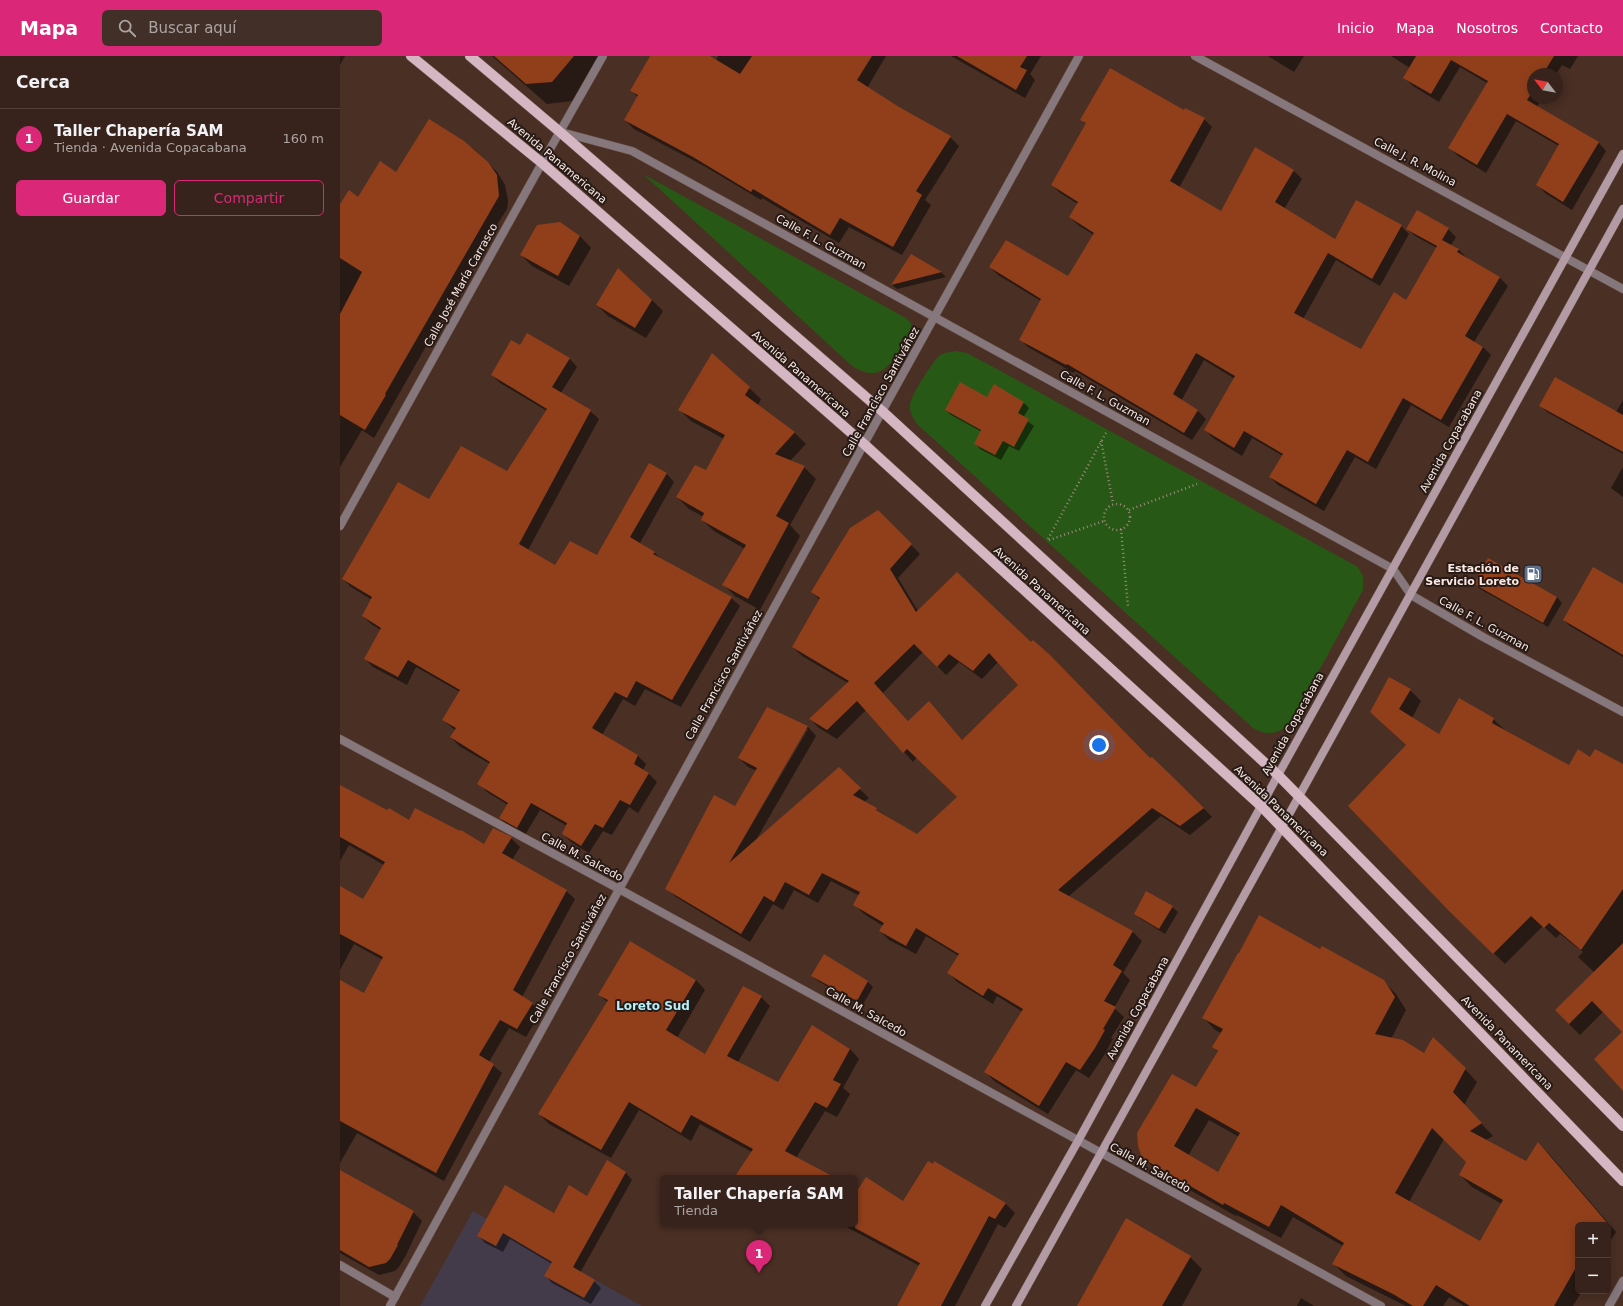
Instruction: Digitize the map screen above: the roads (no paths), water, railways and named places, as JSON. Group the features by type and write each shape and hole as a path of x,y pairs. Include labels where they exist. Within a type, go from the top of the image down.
{"main road":[{"name":"Avenida Panamericana","path":"411,56 542,162 864,444 1261,806 1623,1181"},
{"name":"Avenida Panamericana","path":"470,56 882,411 1278,775 1623,1126"},
{"name":"Avenida Copacabana","path":"985,1306 1078,1141 1278,775 1623,154"},
{"path":"1016,1306 1300,796 1623,209"}],"street":[{"name":"Calle José María Carrasco","path":"340,526 542,162 604,56"},
{"name":"Calle Francisco Santiváñez","path":"390,1306 882,411 1080,56"},
{"name":"Calle J. R. Molina","path":"1196,56 1623,289"},
{"name":"Calle F. L. Guzman","path":"560,132 632,150 1393,569 1410,595 1483,637 1623,712"},
{"name":"Calle M. Salcedo","path":"340,739 619,889 1381,1306"},
{"path":"340,1266 395,1296"},
{"path":"1609,1306 1623,1281"}],"place":[{"name":"Estación de Servicio Loreto","path":"1533,574"},
{"name":"Taller Chapería SAM","path":"759,1273"}],"district":[{"name":"Loreto Sud","path":"653,1006"}]}
